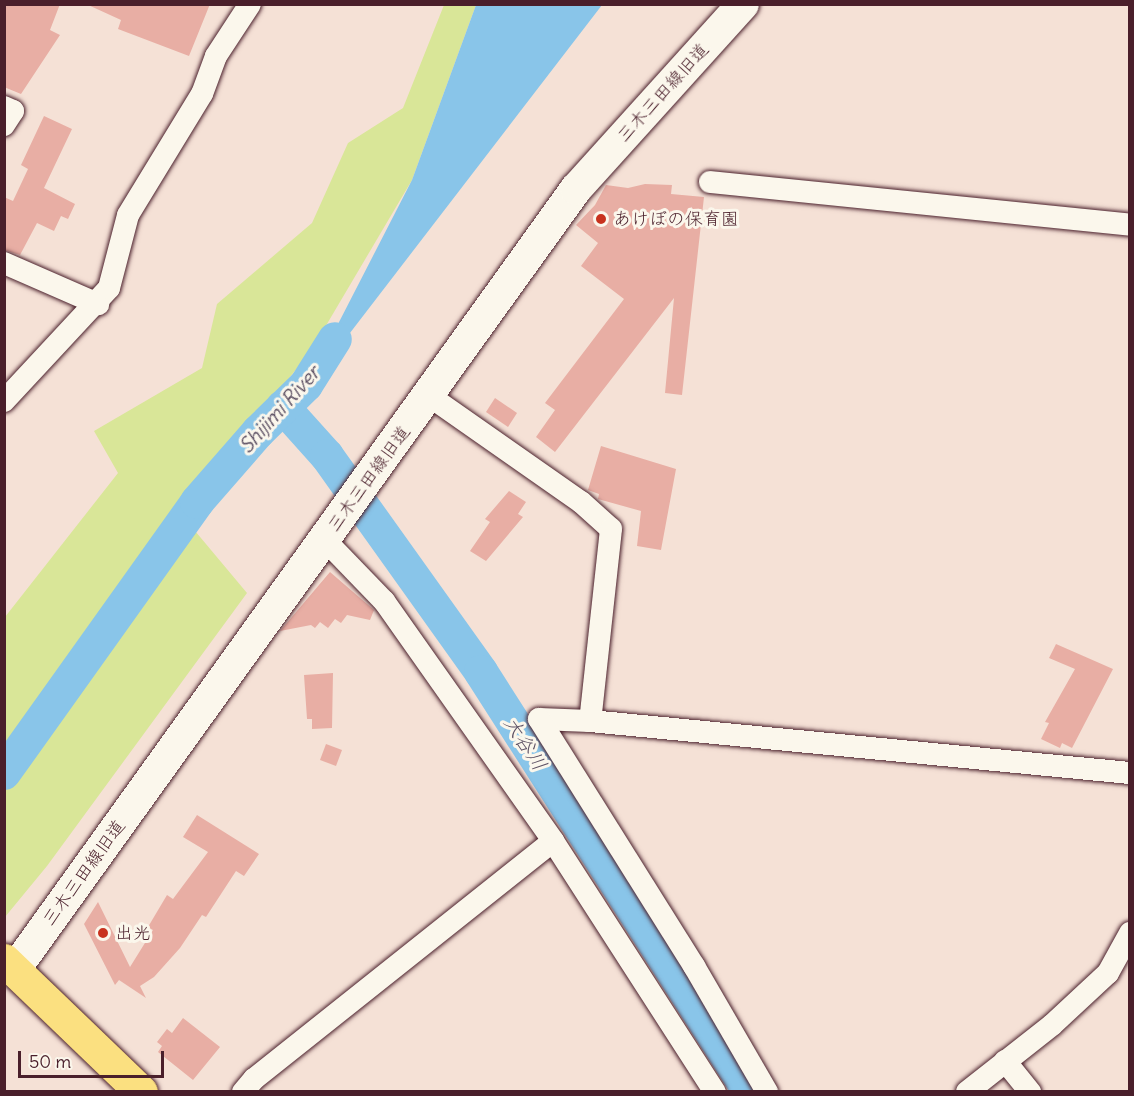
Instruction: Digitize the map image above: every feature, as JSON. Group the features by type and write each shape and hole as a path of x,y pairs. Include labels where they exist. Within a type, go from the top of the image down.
{"main road":[{"path":"8,971 141,1092"}],"street":[{"path":"4,401 98,304 109,288 128,215 202,94 216,56 250,4"},
{"name":"三木三田線旧道","path":"8,971 377,470 428,394 576,189 743,4"},
{"path":"4,107 13,111 4,125"},
{"path":"710,182 1130,225"},
{"path":"4,262 98,304"},
{"path":"428,394 581,502 611,529 590,721"},
{"path":"325,540 384,601 553,842 715,1092"},
{"path":"767,1092 694,966 539,719 590,721 1130,773"},
{"path":"243,1092 254,1078 553,842"},
{"path":"967,1092 1108,973 1130,933"},
{"path":"1005,1061 1030,1092"}],"green space":[{"path":"444,5 476,5 412,180 311,351 180,513 247,593 47,866 5,917 5,617 118,473 94,431 202,368 217,304 312,223 348,143 403,108"}],"water":[{"path":"476,5 602,5 300,398 412,180"}],"building":[{"path":"4,4 60,4 50,30 60,35 21,94 4,87"},
{"path":"86,4 210,4 189,56 118,29 121,20"},
{"path":"44,116 72,129 44,188 75,204 68,219 61,216 54,231 37,223 20,255 4,250 4,197 13,201 28,169 21,165"},
{"path":"645,184 672,185 671,194 704,197 682,395 665,393 674,298 555,452 536,437 555,410 545,403 624,299 581,266 598,243 576,225 595,205 606,185 628,188"},
{"path":"495,398 517,413 508,427 486,412"},
{"path":"601,446 676,469 661,550 637,546 641,511 598,499 599,494 588,490"},
{"path":"509,491 526,502 518,514 523,517 486,561 470,551 490,522 485,519"},
{"path":"330,572 374,610 370,620 347,615 341,623 335,619 328,628 320,622 315,628 311,625 280,631"},
{"path":"1056,644 1113,669 1072,748 1062,743 1060,748 1041,739 1049,723 1045,722 1075,669 1049,658"},
{"path":"333,673 332,728 312,729 312,719 307,719 304,675"},
{"path":"326,744 342,750 336,766 320,760"},
{"path":"197,815 259,854 244,876 236,871 206,917 202,915 180,948 154,977 140,986 146,998 119,980 115,985 84,924 98,902 130,967 153,930 148,927 167,895 173,899 208,852 183,837"},
{"path":"183,1018 220,1047 193,1080 158,1052 162,1046 157,1042 167,1029 172,1033"}],"waterway":[{"name":"Shijimi River","path":"4,773 197,502 258,432 306,385 335,339"},
{"name":"大谷川","path":"283,407 327,456 481,672 750,1092"}],"place":[{"name":"あけぼの保育園","path":"601,219"},
{"name":"出光","path":"103,933"}]}
